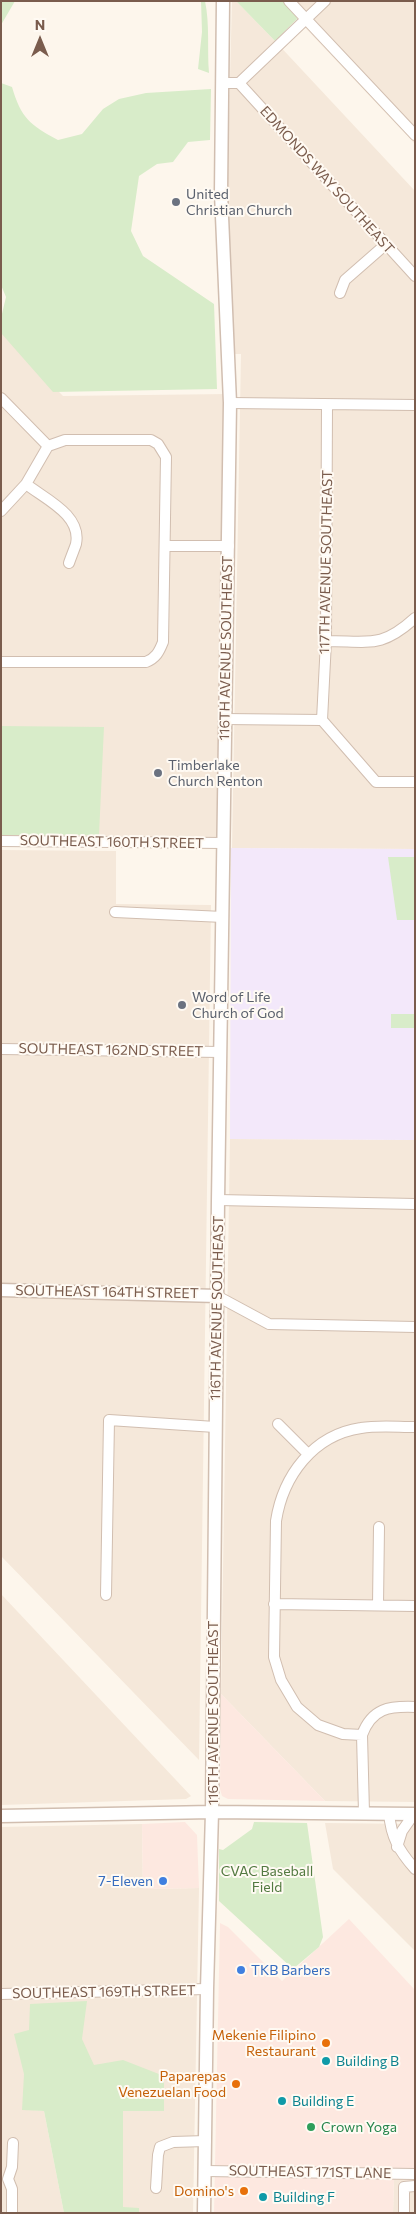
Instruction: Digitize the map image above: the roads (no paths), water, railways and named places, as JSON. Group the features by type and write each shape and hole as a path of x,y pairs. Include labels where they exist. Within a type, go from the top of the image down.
{"street":[{"name":"116TH AVENUE SOUTHEAST","path":"204,2213 212,1812 224,719 230,403 222,231 223,1"},
{"path":"289,1 415,135"},
{"path":"223,83 240,83 325,1"},
{"name":"EDMONDS WAY SOUTHEAST","path":"240,83 415,276"},
{"path":"340,294 345,280 385,244"},
{"path":"1,398 48,446"},
{"path":"230,403 415,406"},
{"name":"117TH AVENUE SOUTHEAST","path":"322,720 326,641 327,405"},
{"path":"1,511 26,484 48,446 65,440 151,440 158,444 166,457 163,642 160,651 154,659 146,662 1,662"},
{"path":"26,484 65,513 73,522 76,544 68,563"},
{"path":"166,546 228,546"},
{"path":"326,641 380,642 392,637 415,618"},
{"path":"224,719 322,720 376,782 415,782"},
{"name":"SOUTHEAST 160TH STREET","path":"1,841 224,844"},
{"path":"115,912 223,917"},
{"name":"SOUTHEAST 162ND STREET","path":"1,1049 221,1052"},
{"path":"218,1200 415,1204"},
{"name":"SOUTHEAST 164TH STREET","path":"1,1290 218,1296 269,1324 415,1327"},
{"path":"106,1595 109,1420 216,1427"},
{"path":"278,1424 308,1454"},
{"path":"362,1735 343,1734 318,1725 306,1716 288,1695 281,1680 274,1658 276,1521 278,1505 292,1474 308,1454 331,1438 346,1431 373,1426 415,1427"},
{"path":"378,1605 379,1527"},
{"path":"274,1604 415,1606"},
{"path":"364,1813 362,1735 370,1719 384,1709 391,1707 415,1707"},
{"path":"1,1816 212,1812 414,1814"},
{"path":"389,1813 392,1837 397,1847 415,1869"},
{"path":"397,1847 402,1831 414,1814"},
{"name":"SOUTHEAST 169TH STREET","path":"1,1994 207,1989"},
{"path":"156,2188 160,2147 173,2142 206,2141"},
{"path":"12,2213 12,2190 5,2177 12,2168 13,2143"},
{"name":"SOUTHEAST 171ST LANE","path":"205,2170 415,2174"},
{"name":"SOUTHEAST 171ST LANE","path":"404,2213 404,2186 415,2186"}],"place":[{"name":"United Christian Church","path":"176,202"},
{"name":"Timberlake Church Renton","path":"158,773"},
{"name":"Word of Life Church of God","path":"182,1005"},
{"name":"7-Eleven","path":"163,1881"},
{"name":"TKB Barbers","path":"241,1970"},
{"name":"Mekenie Filipino Restaurant","path":"326,2043"},
{"name":"Building B","path":"326,2061"},
{"name":"Paparepas Venezuelan Food","path":"236,2084"},
{"name":"Building E","path":"282,2101"},
{"name":"Crown Yoga","path":"311,2127"},
{"name":"Domino's","path":"244,2191"},
{"name":"Building F","path":"263,2197"}],"park label":[{"name":"CVAC Baseball Field","path":"267,1879"}]}
